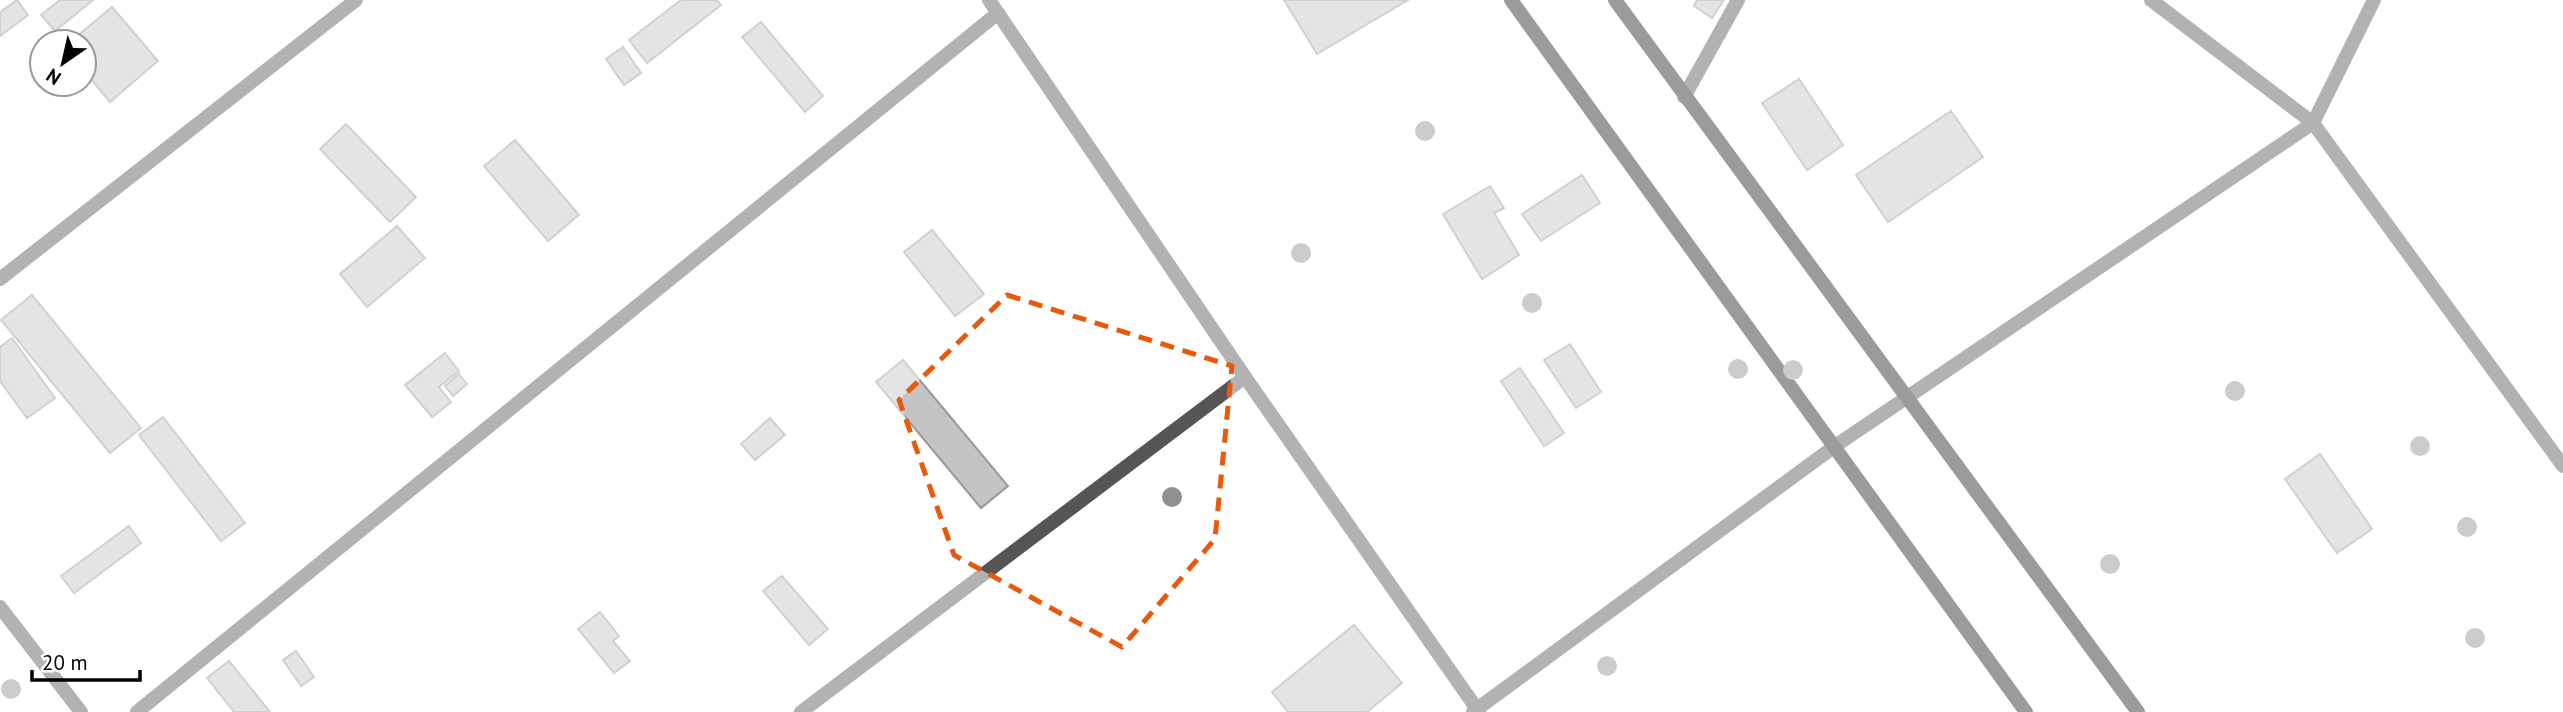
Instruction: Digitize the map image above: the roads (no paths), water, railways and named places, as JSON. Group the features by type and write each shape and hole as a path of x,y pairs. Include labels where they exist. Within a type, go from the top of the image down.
{"main road":[{"path":"1511,0 2026,712"},
{"path":"1615,0 2138,712"}],"street":[{"path":"0,279 356,0"},
{"path":"989,0 1476,711 1835,446 2313,123 2374,0"},
{"path":"1684,97 1738,0"},
{"path":"2151,0 2313,123 2563,466"},
{"path":"137,712 998,13"},
{"path":"801,712 1245,377"},
{"path":"0,607 81,712"}]}
